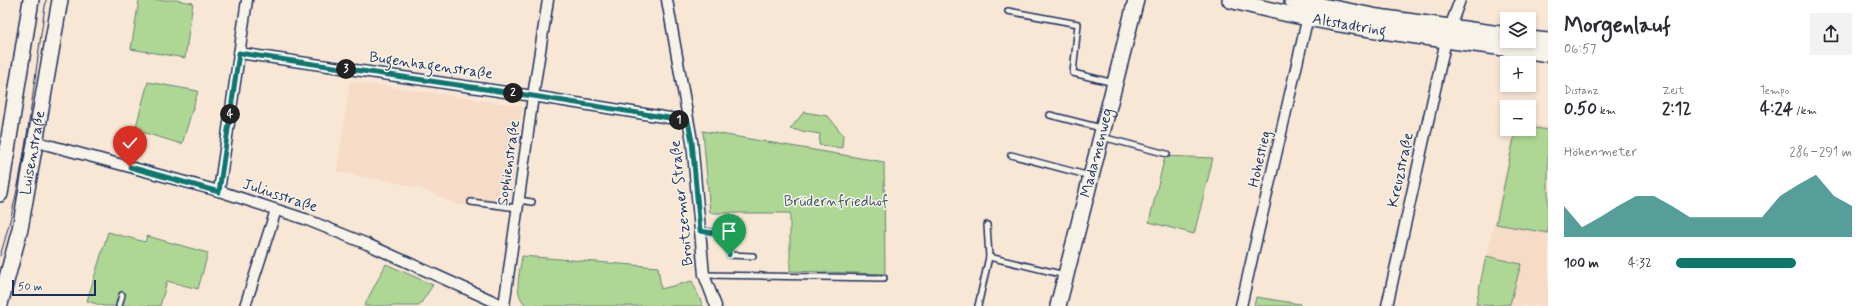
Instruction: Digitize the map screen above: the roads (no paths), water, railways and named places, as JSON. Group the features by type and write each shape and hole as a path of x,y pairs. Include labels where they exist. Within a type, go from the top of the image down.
{"main road":[{"name":"Luisenstraße","path":"1,188 5,129 31,0"},
{"name":"Luisenstraße","path":"0,304 20,229 60,0"},
{"name":"Madamenweg","path":"1058,306 1136,0"},
{"name":"Altstadtring","path":"1230,0 1309,12 1378,17 1448,33"},
{"name":"Altstadtring","path":"1292,0 1309,12"},
{"path":"1448,33 1500,36"},
{"path":"1448,33 1548,54"},
{"path":"1536,40 1548,41"}],"street":[{"path":"219,192 247,0"},
{"name":"Sophienstraße","path":"504,306 548,0"},
{"name":"Broitzemer Straße","path":"667,0 692,141 704,275 716,306"},
{"name":"Kreuzstraße","path":"1387,306 1448,33 1460,0"},
{"name":"Hohestieg","path":"1241,306 1309,12"},
{"name":"Bugenhagenstraße","path":"239,53 533,96 688,121"},
{"name":"Juliusstraße","path":"36,142 219,192 305,220 367,244 504,306"},
{"path":"245,306 276,210"}],"lane":[{"path":"1008,11 1078,24 1073,73 1115,83"},
{"path":"1050,115 1167,154"},
{"path":"1011,155 1091,176"},
{"path":"471,202 518,204 532,202"},
{"path":"978,306 989,257 987,225"},
{"path":"700,231 728,235 729,255 752,256"},
{"path":"989,257 1066,275"},
{"path":"704,275 884,278"},
{"path":"119,306 122,295"}],"tram line":[{"path":"0,256 9,225 23,161 46,0"}],"park label":[{"name":"Brüdernfriedhof","path":"836,202"}]}
